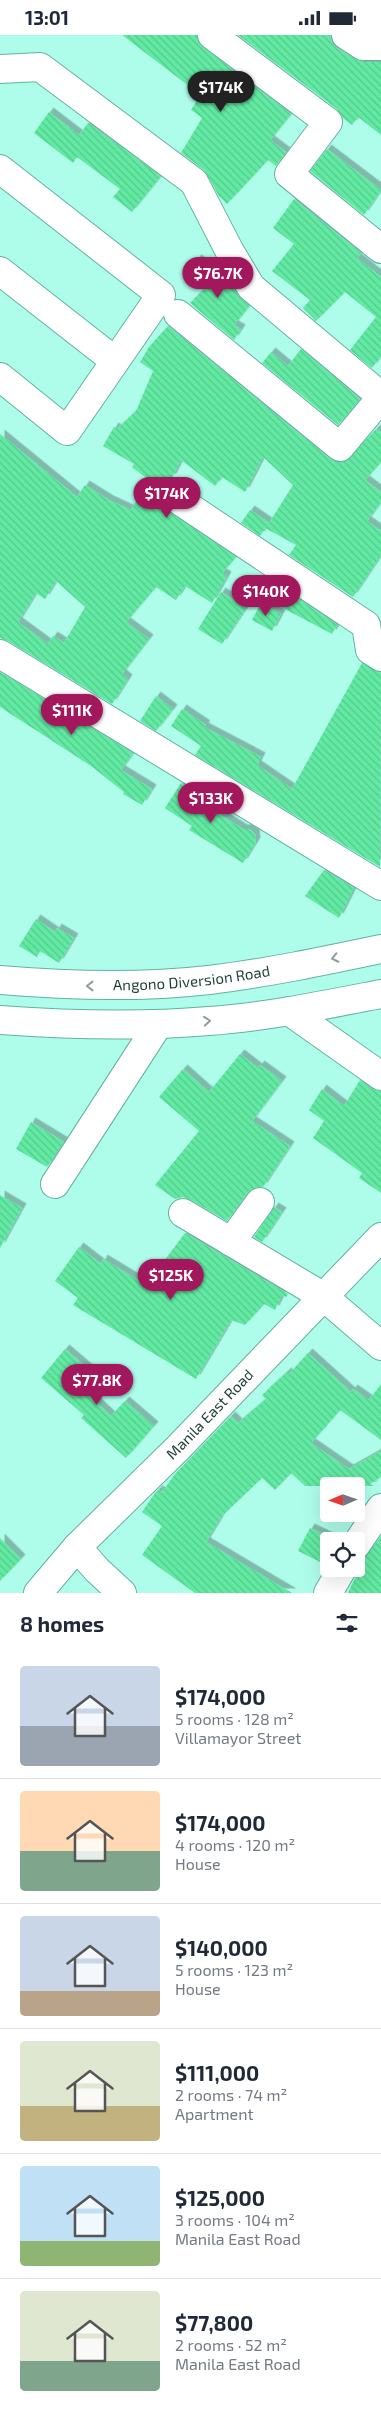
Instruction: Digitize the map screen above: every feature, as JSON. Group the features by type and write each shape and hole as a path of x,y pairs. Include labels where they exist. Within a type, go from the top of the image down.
{"street":[{"path":"212,35 328,122 289,174 381,249"},
{"path":"346,35 363,45 381,47"},
{"path":"0,69 40,67 194,182 251,287 381,397 340,447 178,314"},
{"path":"0,169 161,295 67,431 0,377"},
{"path":"0,271 115,361"},
{"path":"168,493 366,625 370,650 381,657"},
{"path":"0,654 381,886"},
{"name":"Angono Diversion Road","path":"0,980 84,986 209,980 289,968 381,949"},
{"path":"55,1184 158,1025 156,984"},
{"path":"0,1020 77,1024 158,1025 210,1021 289,1011 381,995"},
{"path":"289,1011 381,1076"},
{"path":"231,1242 260,1202"},
{"path":"183,1213 324,1297 381,1346"},
{"name":"Manila East Road","path":"38,1593 77,1547 178,1448 381,1237"},
{"path":"365,1532 381,1508"},
{"path":"77,1547 97,1570 122,1593"},
{"path":"328,1593 337,1577"}],"building":[{"path":"122,35 197,35 198,42 203,47 291,114 270,140 286,152 276,166 268,160 227,204 219,196 204,170 181,153 202,118 191,110 198,99 195,98 198,93"},
{"path":"238,35 330,35 332,43 337,48 355,59 363,62 381,62 381,135 358,117 352,125 343,118 337,109"},
{"path":"49,112 79,135 88,123 161,176 132,212 113,197 120,189 77,157 73,163 34,133"},
{"path":"327,149 381,190 364,215 310,171"},
{"path":"294,199 361,253 357,258 381,277 381,356 372,368 350,350 376,317 345,292 316,321 303,308 310,300 272,271 294,244 273,228"},
{"path":"197,259 218,275 221,270 238,295 249,306 234,325 241,329 234,340 190,303 205,288 186,273"},
{"path":"168,326 330,459 338,462 346,461 376,429 381,433 381,462 365,480 381,492 381,502 367,521 381,531 381,555 353,597 289,555 296,545 265,528 260,536 241,523 250,510 269,523 293,485 263,457 245,492 222,477 215,486 181,460 172,478 162,479 155,485 152,492 154,499 159,505 157,508 172,514 236,557 222,573 227,576 212,603 185,586 176,600 156,587 126,622 149,639 122,674 128,679 112,704 0,638 0,434 77,497 85,485 109,500 131,510 149,480 132,467 134,464 103,446 114,427 117,429 136,411 153,371 140,362 149,347","holes":["56,581 85,607 64,643 53,636 48,644 18,622 36,593 45,599"]},
{"path":"301,349 360,399 338,425 262,363 271,352 288,366"},
{"path":"221,592 246,608 222,644 198,629"},
{"path":"289,592 337,625 332,634 281,607"},
{"path":"261,603 281,614 272,631 252,620"},
{"path":"362,663 381,673 380,867 195,755 201,746 171,726 182,709 206,725 204,727 261,757 257,765 292,789"},
{"path":"0,672 133,753 121,770 152,789 142,805 123,794 124,792 91,766 0,707"},
{"path":"156,696 173,709 156,731 140,721"},
{"path":"181,783 201,795 198,801 243,829 249,829 255,834 256,842 243,863 189,830 192,826 165,808"},
{"path":"324,870 354,888 339,918 305,896"},
{"path":"36,919 55,932 57,928 74,938 59,963 40,951 37,957 19,946"},
{"path":"240,1054 258,1068 260,1065 282,1081 252,1121 290,1146 263,1187 254,1188 248,1192 227,1221 191,1200 183,1197 175,1199 155,1185 199,1131 159,1097 183,1069 209,1092"},
{"path":"360,1080 372,1089 381,1091 381,1193 359,1178 362,1173 313,1138 324,1121 309,1110 322,1089 344,1106"},
{"path":"31,1122 64,1142 47,1167 16,1149"},
{"path":"0,1195 22,1208 0,1248"},
{"path":"274,1207 282,1212 262,1242 254,1237"},
{"path":"185,1233 288,1294 286,1297 282,1295 275,1310 264,1304 245,1325 231,1320 196,1379 73,1305 78,1298 55,1281 79,1247 101,1264 103,1259 146,1285"},
{"path":"65,1349 93,1373 81,1388 111,1416 125,1401 154,1426 126,1458 81,1418 84,1415 41,1378"},
{"path":"308,1353 351,1392 353,1389 369,1400 381,1384 381,1440 340,1410 311,1443 349,1469 381,1451 381,1477 370,1484 374,1486 365,1486 365,1477 320,1477 320,1486 305,1486 291,1473 275,1490 262,1478 221,1517 206,1542 292,1593 195,1593 142,1555 162,1526 142,1512 155,1493 158,1490 162,1492 175,1474 231,1416 238,1423 266,1399 262,1395 287,1372 289,1374"},
{"path":"310,1528 320,1533 320,1562 298,1551"},
{"path":"381,1536 381,1593 348,1593 356,1577 365,1577 365,1557"},
{"path":"0,1538 21,1559 0,1581"}]}
